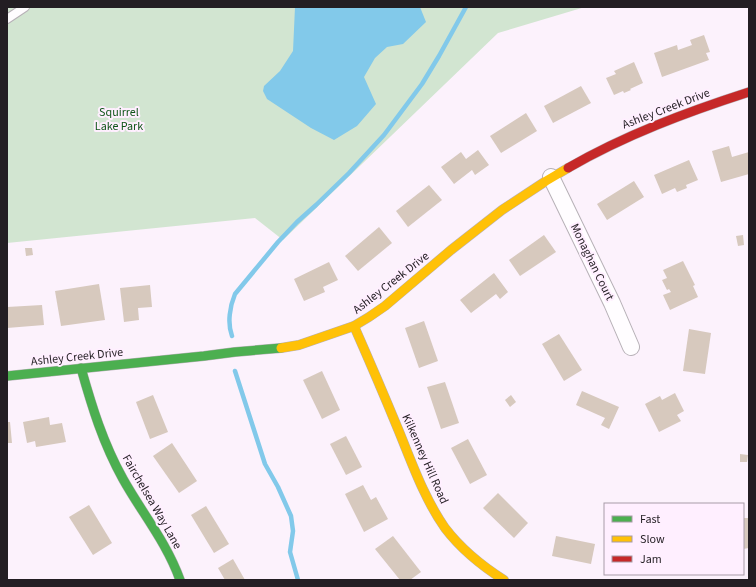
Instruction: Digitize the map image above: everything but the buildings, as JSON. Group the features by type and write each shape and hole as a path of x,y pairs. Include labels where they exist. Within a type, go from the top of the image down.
{"street":[{"name":"Ashley Creek Drive","path":"7,376 285,348 299,345 354,326 385,306 486,222 520,197 551,177 620,140 695,110 749,92"},
{"name":"Monaghan Court","path":"551,177 631,346"},
{"name":"Kilkenney Hill Road","path":"354,326 425,494 440,521 471,555 491,572 504,580"},
{"name":"Fairchelsea Way Lane","path":"81,368 100,430 113,459 131,492 167,550 176,567 180,580"}],"lane":[{"path":"7,19 25,7"}],"green space":[{"name":"Squirrel Lake Park","path":"7,7 585,7 498,33 283,240 255,218 7,243"}],"water":[{"path":"295,7 420,7 426,22 403,44 387,47 375,58 364,77 376,104 357,126 334,140 311,128 267,99 263,91 264,86 280,71 293,51"}],"waterway":[{"path":"232,336 230,331 230,315 235,294 278,242 349,173 384,135 422,84 466,7"},
{"path":"235,371 265,464 278,487 291,516 293,531 290,552 298,580"}],"traffic: fast":[{"path":"7,376 281,348"},
{"path":"81,368 94,411 116,465 130,492 154,528 168,553 180,580"}],"traffic: slow":[{"path":"281,348 299,345 354,326 369,317 385,306 451,250 502,210 568,168"},
{"path":"354,326 419,480 438,517 451,536 465,550 504,580"}],"traffic: jam":[{"path":"568,168 612,145 657,125 749,92"}]}
